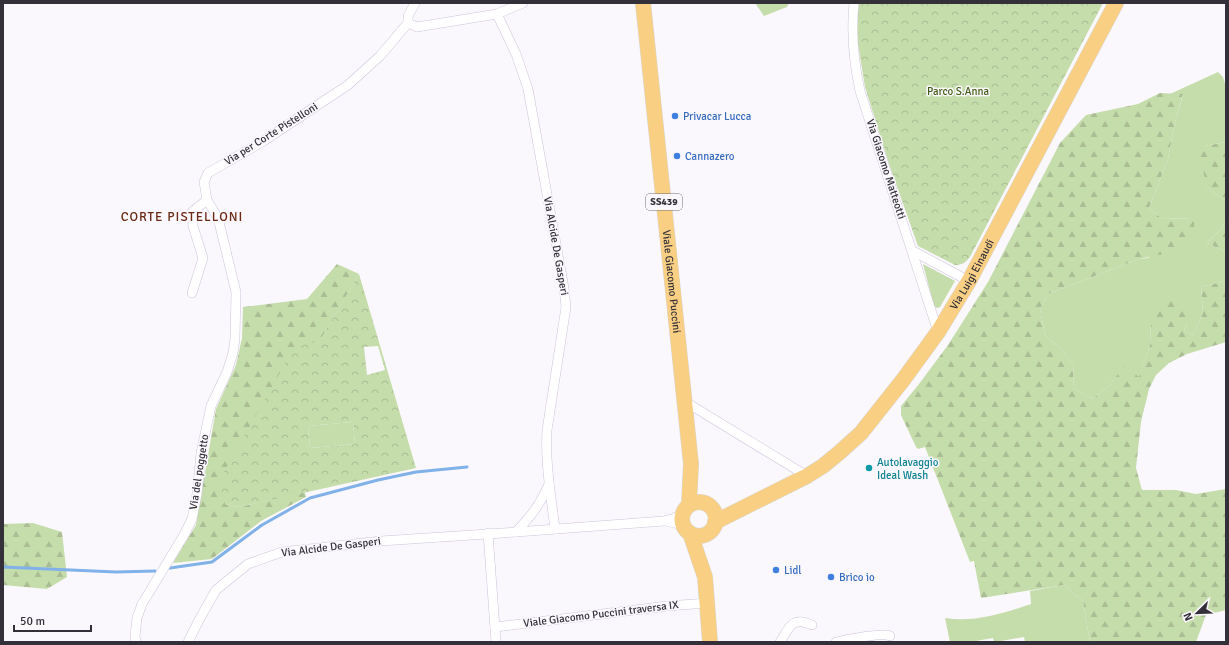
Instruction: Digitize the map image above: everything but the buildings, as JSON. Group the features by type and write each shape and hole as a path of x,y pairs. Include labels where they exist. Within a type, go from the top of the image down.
{"main road":[{"name":"Viale Giacomo Puccini","path":"643,3 691,464 700,495 693,514 705,577 710,642"},
{"name":"Via Luigi Einaudi","path":"713,527 768,495 807,476 840,452 861,433 903,380 938,332 969,281 1116,3"},
{"name":"Via Luigi Einaudi","path":"693,514 734,505 768,495"},
{"name":"Viale Giacomo Puccini","path":"693,514 716,517 706,549 705,577"},
{"path":"693,514 700,536 713,527"}],"street":[{"name":"Via per Corte Pistelloni","path":"236,292 218,218 208,200 204,182 208,173 262,142 348,85 380,56 408,23 408,16 415,3"},
{"path":"408,23 417,27 498,14 523,3"},
{"name":"Via Giacomo Matteotti","path":"854,3 852,20 853,37 860,91 938,332"},
{"name":"Via Alcide De Gasperi","path":"498,14 516,54 528,89 564,288 566,307 546,430 549,484 555,529"},
{"path":"192,293 203,258 192,226 192,212 208,200"},
{"path":"913,252 969,281"},
{"name":"Via del poggetto","path":"136,642 135,636 137,618 142,604 181,541 192,519 197,494 201,453 211,406 227,372 233,353 235,338 236,292"},
{"path":"684,401 807,476"},
{"name":"Via Alcide De Gasperi","path":"516,532 532,515 542,501 549,484"},
{"name":"Via Alcide De Gasperi","path":"664,521 693,514"},
{"name":"Via Alcide De Gasperi","path":"188,642 198,620 216,590 248,564 282,552 381,541 664,521 693,514"},
{"path":"488,533 496,642"},
{"name":"Viale Giacomo Puccini traversa IX","path":"494,627 708,602"},
{"path":"784,640 788,626 794,623 803,622 812,625"},
{"path":"836,642 879,634 887,634 890,636"}],"green space":[{"path":"755,3 789,3 787,7 764,16"},
{"name":"Parco S.Anna","path":"859,3 1103,3 970,257 962,264 955,265 918,246 890,167 865,87 856,32"},
{"path":"1218,72 1223,77 1226,87 1226,142 1204,146 1207,187 1226,201 1226,220 1222,228 1207,243 1226,252 1226,281 1201,287 1203,313 1193,335 1184,331 1187,323 1151,323 1150,345 1139,378 1124,367 1109,386 1092,399 1074,388 1073,365 1061,349 1045,335 1040,309 1048,294 1139,259 1148,258 1194,219 1161,218 1149,208 1168,159 1175,122 1183,95 1170,94"},
{"path":"1160,93 1183,94 1175,122 1168,159 1149,208 1161,218 1194,219 1194,236 1178,251 1139,259 1048,294 1040,309 1045,335 1061,349 1073,365 1074,388 1092,399 1109,386 1124,366 1139,377 1150,345 1151,323 1166,298 1190,299 1187,323 1184,331 1193,335 1203,313 1201,287 1226,281 1226,342 1187,354 1169,363 1156,375 1149,389 1141,422 1136,468 1142,490 1176,490 1196,494 1226,489 1226,610 1206,615 1196,642 1090,642 1083,601 1064,585 981,598 974,561 970,562 925,447 918,449 916,447 901,415 901,406 948,345 988,282 1060,143 1086,115 1138,104"},
{"path":"1226,142 1226,201 1207,187 1200,158 1204,146"},
{"path":"1226,220 1226,252 1207,243 1222,228"},
{"path":"337,264 359,274 225,504 239,507 305,492 306,497 261,521 212,559 173,563 196,525 216,409 236,365 242,338 243,307 307,299"},
{"path":"923,264 955,281 940,307 937,308 934,306"},
{"path":"359,274 416,468 239,507 225,504 217,484 296,344 319,342","holes":["378,346 385,370 367,375 364,347","353,422 355,444 310,448 308,426"]},
{"path":"353,422 355,444 310,448 308,426"},
{"path":"33,523 62,532 67,577 47,589 3,585 3,524"},
{"path":"1064,585 1083,601 1090,642 1025,642 1024,637 995,642 993,638 970,642 950,642 945,618 967,619 1000,614 1031,604 1030,591"}],"waterway":[{"path":"170,568 212,562 262,525 310,498 378,480 416,472 467,467"},
{"path":"3,567 116,572 155,571"}],"place":[{"name":"Privacar Lucca","path":"675,116"},
{"name":"Cannazero","path":"677,156"},
{"name":"Autolavaggio Ideal Wash","path":"869,468"},
{"name":"Lidl","path":"776,570"},
{"name":"Brico io","path":"831,577"}],"district":[{"name":"CORTE PISTELLONI","path":"182,217"}]}
